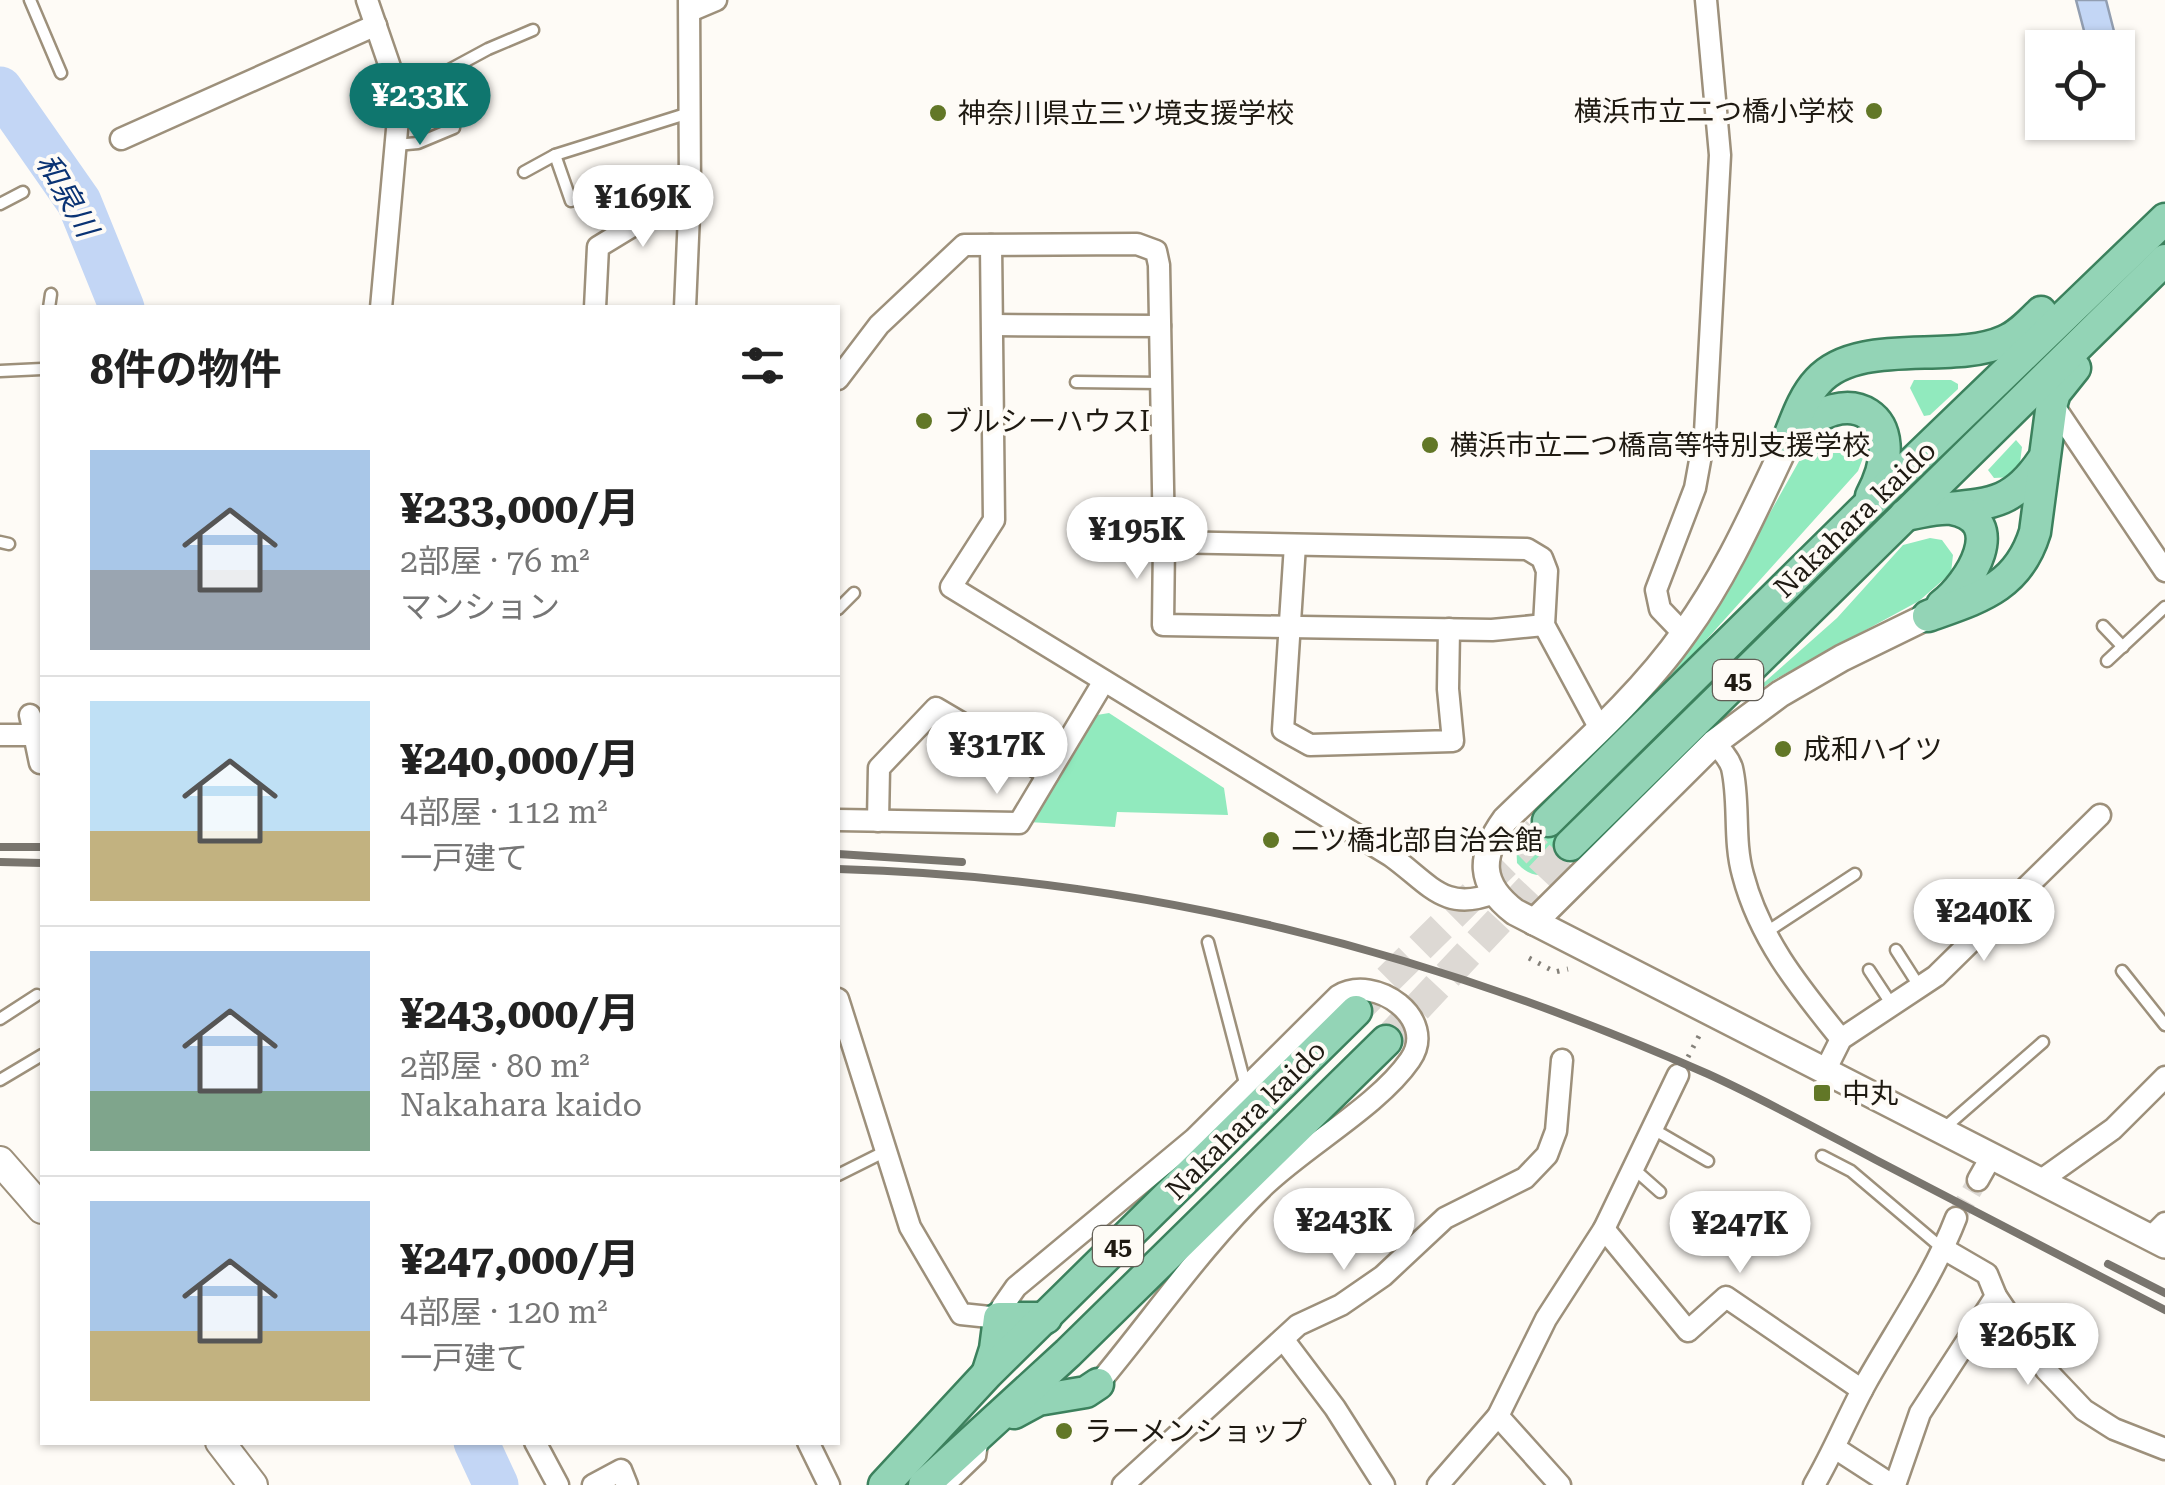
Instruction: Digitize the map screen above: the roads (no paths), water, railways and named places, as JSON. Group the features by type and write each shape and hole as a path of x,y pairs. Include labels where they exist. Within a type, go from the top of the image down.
{"main road":[{"path":"1786,444 1804,401 1834,368 1869,358 2005,341 2020,332 2131,229 2165,206"},
{"name":"Nakahara kaido","path":"1548,821 2165,219"},
{"name":"Nakahara kaido","path":"1570,845 2165,260"},
{"path":"1928,616 1999,586 2017,570 2029,550 2035,532 2052,402 2109,314"},
{"path":"1786,444 1818,415 1836,409 1856,409 1875,419 1885,434 1887,456 1882,476 1861,512"},
{"path":"1906,515 1999,502 2026,482 2042,461"},
{"path":"1928,616 1965,584 1978,565 1980,532 1962,512 1947,508"},
{"name":"Nakahara kaido","path":"884,1485 987,1374 1356,1011"},
{"name":"Nakahara kaido","path":"924,1485 1068,1353 1386,1040"},
{"path":"0,1161 40,1208"},
{"path":"987,1374 999,1318 1046,1318"},
{"path":"1068,1353 1075,1379 1098,1384"},
{"path":"984,1428 1038,1400 1086,1392 1098,1384"},
{"path":"222,1445 253,1485"}],"street":[{"path":"368,0 400,96 381,305"},
{"path":"685,305 690,192 689,5 716,0"},
{"path":"1684,634 1660,609 1656,590 1695,488 1705,433 1720,155 1706,0"},
{"path":"122,139 376,25"},
{"path":"595,305 598,248 690,192"},
{"path":"840,376 878,324 964,244 1137,244 1156,251 1164,542 1162,625 1492,630 1544,625"},
{"path":"990,244 994,520 952,587 1391,856 1437,892 1462,901 1494,893"},
{"path":"992,324 1160,326"},
{"path":"2052,402 2165,572"},
{"path":"1786,444 1732,558 1684,634 1653,672 1494,835 1486,865 1494,893 1515,912 1824,1073 2160,1236"},
{"path":"1164,542 1527,549 1542,558 1548,570 1544,625 1599,727"},
{"path":"1294,545 1283,730 1310,745 1453,741 1448,689 1449,629"},
{"path":"1534,922 1714,743 1795,685 1928,616"},
{"path":"840,820 1019,823 1104,680"},
{"path":"878,821 878,768 936,708 1048,774"},
{"path":"0,735 32,725 40,763"},
{"path":"1714,743 1732,766 1742,874 1764,933 1778,958 1841,1039"},
{"path":"1824,1073 1841,1039 1936,976 2100,815"},
{"path":"840,1006 910,1227 961,1314 999,1318 1016,1288 1194,1139 1346,991 1380,993 1405,1010 1414,1022 1418,1035 1411,1059 1220,1228 1098,1384"},
{"path":"1123,1485 1298,1325 1342,1305 1383,1276 1445,1218 1525,1178 1547,1155 1556,1130 1562,1060"},
{"path":"1438,1485 1498,1416 1546,1319 1604,1229 1678,1075"},
{"path":"2040,1181 2113,1129 2165,1078"},
{"path":"1978,1180 1991,1157"},
{"path":"1814,1485 1862,1390 1944,1249 1956,1218"},
{"path":"1604,1229 1688,1332 1726,1296 1862,1390"},
{"path":"1944,1249 1987,1274 1996,1296 2046,1370 2084,1410 2114,1429 2165,1449"},
{"path":"1836,1448 1893,1485 1920,1413 1996,1296"},
{"path":"1283,1339 1384,1485"},
{"path":"1498,1416 1560,1485"},
{"path":"537,1445 558,1485"},
{"path":"809,1445 829,1485"},
{"path":"593,1485 621,1470 627,1485"}],"lane":[{"path":"30,0 61,73"},
{"path":"400,96 488,49 534,30"},
{"path":"524,172 555,156 690,113"},
{"path":"395,146 454,128"},
{"path":"555,156 571,202"},
{"path":"0,204 23,192"},
{"path":"50,305 51,294"},
{"path":"0,371 40,365"},
{"path":"1076,382 1161,383"},
{"path":"840,607 854,594"},
{"path":"2107,662 2165,607"},
{"path":"2103,626 2122,647"},
{"path":"1764,933 1855,874"},
{"path":"1208,942 1246,1088"},
{"path":"1896,950 1920,987"},
{"path":"1869,970 1892,1005"},
{"path":"2122,971 2165,1025"},
{"path":"0,1019 37,994"},
{"path":"1941,1132 2043,1042"},
{"path":"0,1080 40,1056"},
{"path":"1652,1128 1708,1161"},
{"path":"840,1174 884,1152"},
{"path":"1822,1156 1851,1171 1944,1249"},
{"path":"1633,1168 1660,1192"},
{"path":"951,1485 980,1458 984,1428"}],"water":[{"path":"2076,0 2106,0 2114,30 2084,30"}],"waterway":[{"name":"和泉川","path":"0,89 79,202 121,305"},
{"name":"和泉川","path":"477,1445 496,1485"}],"tunnel":[{"path":"1356,1011 1548,821"},
{"path":"1386,1041 1570,845"},
{"path":"1956,1218 1978,1180"}],"railway":[{"path":"0,847 40,847"},
{"path":"840,854 962,862"},
{"path":"0,862 40,863"},
{"path":"840,869 952,875 1064,887 1174,905 1283,928 1497,991 1603,1030 1729,1084 2165,1310"},
{"path":"2108,1264 2165,1293"}],"place":[{"name":"横浜市立二つ橋小学校","path":"1874,111"},
{"name":"神奈川県立三ツ境支援学校","path":"938,113"},
{"name":"ブルシーハウスI","path":"924,421"},
{"name":"横浜市立二つ橋高等特別支援学校","path":"1430,445"},
{"name":"成和ハイツ","path":"1783,749"},
{"name":"二ツ橋北部自治会館","path":"1271,840"},
{"name":"中丸","path":"1822,1093"},
{"name":"ラーメンショップ","path":"1064,1431"}]}
